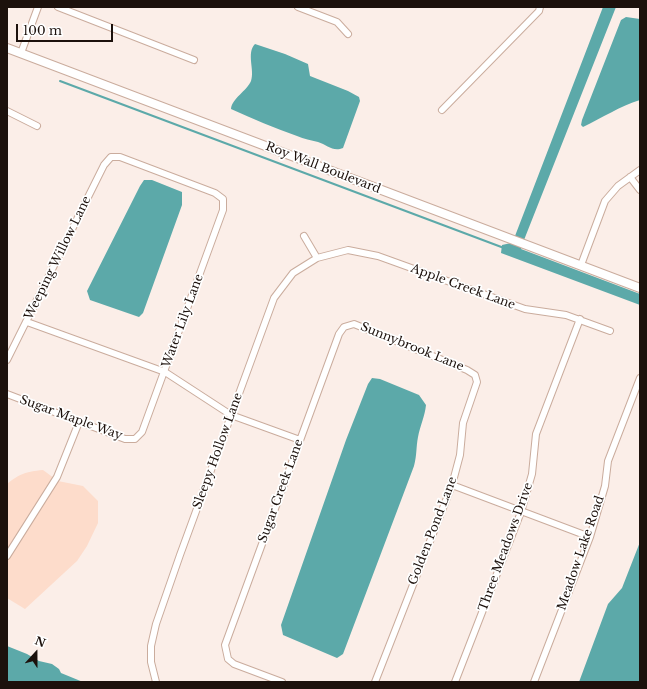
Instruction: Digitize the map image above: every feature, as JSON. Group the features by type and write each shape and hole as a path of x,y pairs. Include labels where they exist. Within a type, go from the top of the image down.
{"street":[{"path":"21,53 38,7"},
{"path":"58,7 194,60"},
{"path":"298,7 337,22 348,34"},
{"path":"442,110 538,11 540,7"},
{"name":"Roy Wall Boulevard","path":"7,48 640,288"},
{"path":"7,111 36,126"},
{"name":"Weeping Willow Lane","path":"7,360 104,165 112,157 120,157 215,193 223,199"},
{"path":"581,265 605,201 618,186 640,170"},
{"path":"630,177 640,190"},
{"name":"Water Lily Lane","path":"135,440 142,432 165,372 222,210 223,199"},
{"path":"304,236 317,258"},
{"name":"Apple Creek Lane","path":"317,258 348,250 378,256 525,309 566,315 610,331"},
{"name":"Sleepy Hollow Lane","path":"156,682 151,662 151,646 156,624 274,298 293,273 317,258"},
{"name":"Three Meadows Drive","path":"455,682 521,512 532,474 536,434 580,319"},
{"path":"27,322 165,372 231,415 300,440"},
{"name":"Sunnybrook Lane","path":"347,326 354,324 467,370 475,375"},
{"name":"Sugar Creek Lane","path":"282,682 234,664 228,659 225,645 339,334 342,329 347,326"},
{"name":"Golden Pond Lane","path":"375,682 452,485 460,454 463,423 477,382 475,375"},
{"name":"Meadow Lake Road","path":"534,682 590,537 605,486 608,461 640,378"},
{"name":"Sugar Maple Way","path":"7,394 125,439 135,440"},
{"path":"7,556 57,477 79,422"},
{"path":"452,485 590,537"}],"shaded area":[{"path":"43,470 58,481 83,486 98,501 98,523 87,546 77,561 25,609 7,598 7,484 16,477 32,471"}],"water":[{"path":"603,7 616,7 524,240 515,236"},
{"path":"626,17 640,19 640,100 618,109 583,127 581,125 582,120 621,20"},
{"path":"255,44 285,54 308,64 310,76 359,97 360,101 343,148 333,149 231,109 234,101 251,81 251,52"},
{"path":"144,180 152,180 182,192 182,205 143,313 139,317 90,300 87,291"},
{"path":"511,243 522,247 521,249 640,294 640,305 501,253 502,245"},
{"path":"372,378 380,379 419,395 426,405 425,413 418,437 414,466 343,654 337,658 283,635 281,625 346,440 368,384"},
{"path":"640,542 640,682 579,682 608,604 622,588"},
{"path":"7,646 27,654 39,661 52,664 59,669 61,673 83,682 7,682"}],"waterway":[{"path":"60,81 504,248"}]}
